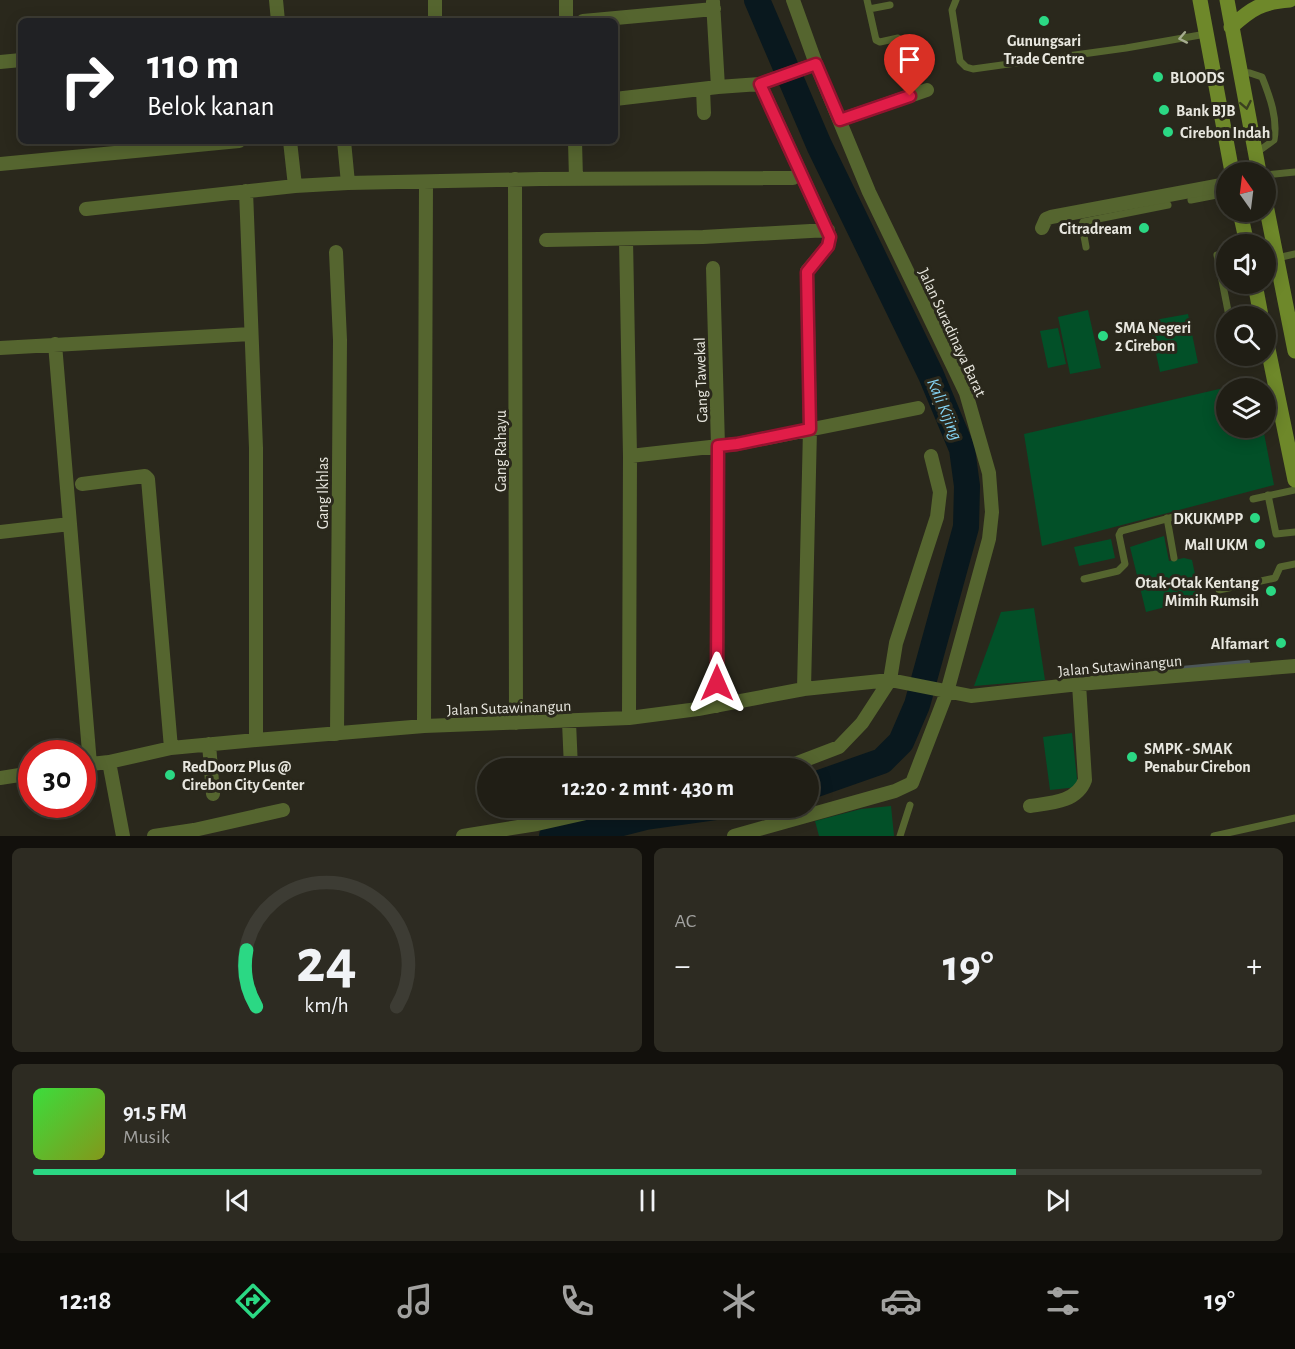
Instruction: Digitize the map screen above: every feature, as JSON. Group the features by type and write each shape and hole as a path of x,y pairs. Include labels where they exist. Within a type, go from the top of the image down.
{"main road":[{"path":"1200,0 1230,162"},
{"path":"1227,0 1257,162"},
{"path":"1231,27 1258,6 1290,0"},
{"path":"1276,258 1286,288 1295,351"},
{"path":"1272,366 1295,480"}],"street":[{"path":"276,0 278,18"},
{"path":"435,0 435,18"},
{"path":"566,0 566,18"},
{"name":"Jalan Suradinaya Barat","path":"792,821 895,791 911,789 989,539 992,512 989,473 966,393 869,192 815,65 793,0"},
{"path":"607,18 713,5 718,87"},
{"path":"0,62 18,60"},
{"path":"618,99 764,82 815,65"},
{"path":"764,82 798,170 830,237 828,246 807,272 810,429 804,689"},
{"path":"703,89 704,113"},
{"path":"840,120 927,90"},
{"path":"0,164 208,144"},
{"path":"290,144 295,186"},
{"path":"344,144 348,183"},
{"path":"575,144 576,179"},
{"path":"86,209 295,186 348,183 426,183 515,179 794,178"},
{"name":"Gang Rahayu","path":"515,179 516,723"},
{"path":"424,726 426,183"},
{"path":"1042,228 1046,219 1051,217 1216,186"},
{"path":"246,191 256,448 256,740"},
{"path":"546,240 752,235 828,230"},
{"path":"626,239 630,456 629,718"},
{"name":"Gang Ikhlas","path":"336,252 340,340 337,734"},
{"name":"Gang Tawekal","path":"713,268 718,446 717,706"},
{"path":"0,348 251,334"},
{"path":"56,344 84,740"},
{"path":"630,456 737,444 918,408"},
{"path":"810,758 839,747 862,723 892,681 896,643 937,517 940,492 930,456"},
{"path":"82,484 145,476 148,479 171,748"},
{"path":"0,532 70,524"},
{"name":"Jalan Sutawinangun","path":"96,763 171,748 256,740 424,726 629,718 717,706 804,689 892,681 971,696 1079,684 1295,666"},
{"path":"1030,806 1054,803 1078,792 1083,786 1085,780 1079,684"},
{"path":"569,722 571,758"},
{"path":"209,744 213,794"},
{"path":"109,762 123,836"},
{"path":"0,778 18,775"},
{"path":"154,836 194,830 283,810"},
{"path":"463,836 542,818"},
{"path":"734,836 792,821 795,836"}],"lane":[{"path":"867,0 876,40 879,42 898,38"},
{"path":"956,0 952,10 960,61 966,68 973,69 1159,43 1206,34"},
{"path":"869,9 890,5"},
{"path":"1239,72 1262,77 1269,95 1276,128 1274,140 1256,153"},
{"path":"1276,175 1295,172"},
{"path":"1191,200 1216,195"},
{"path":"1086,248 1083,222 1168,205"},
{"path":"1276,258 1295,254"},
{"path":"1252,499 1295,490"},
{"path":"1268,495 1276,534 1295,532"},
{"path":"1084,579 1122,568 1125,564 1119,535 1121,531 1181,515"},
{"path":"1167,518 1174,558"},
{"path":"1219,590 1275,578 1280,567 1295,564"},
{"path":"900,836 910,804"},
{"path":"1214,836 1295,818"}],"path":[{"path":"918,408 966,393"}],"green space":[{"path":"1088,310 1101,368 1070,374 1058,317"},
{"path":"1188,314 1198,363 1160,372 1149,321"},
{"path":"1058,328 1066,364 1048,368 1040,331"},
{"path":"1216,390 1216,438 1265,438 1274,485 1042,546 1024,434"},
{"path":"1164,536 1169,561 1184,558 1192,560 1200,598 1146,612 1130,547"},
{"path":"1111,539 1115,558 1079,566 1074,547"},
{"path":"1034,608 1045,680 974,686 1001,612"},
{"path":"1072,733 1078,787 1050,790 1043,737"},
{"path":"891,806 894,836 819,836 815,821 861,809"}],"waterway":[{"name":"Kali Kijing","path":"757,0 819,145 931,375 962,449 967,486 966,527 917,705 901,742 882,761 819,783"},
{"path":"1152,671 1248,662"},
{"name":"Kali Kijing","path":"552,836 642,818"}],"place":[{"name":"Gunungsari Trade Centre","path":"1044,21"},
{"name":"BLOODS","path":"1158,77"},
{"name":"Bank BJB","path":"1164,110"},
{"name":"Cirebon Indah","path":"1168,132"},
{"name":"Citradream","path":"1144,228"},
{"name":"SMA Negeri 2 Cirebon","path":"1103,336"},
{"name":"DKUKMPP","path":"1255,518"},
{"name":"Mall UKM","path":"1260,544"},
{"name":"Otak-Otak Kentang Mimih Rumsih","path":"1271,591"},
{"name":"Alfamart","path":"1281,643"},
{"name":"SMPK - SMAK Penabur Cirebon","path":"1132,757"},
{"name":"RedDoorz Plus @ Cirebon City Center","path":"170,775"}],"route":[{"path":"717,683 718,446 810,429 807,272 828,246 830,237 760,84 816,64 840,120 910,96"}]}
